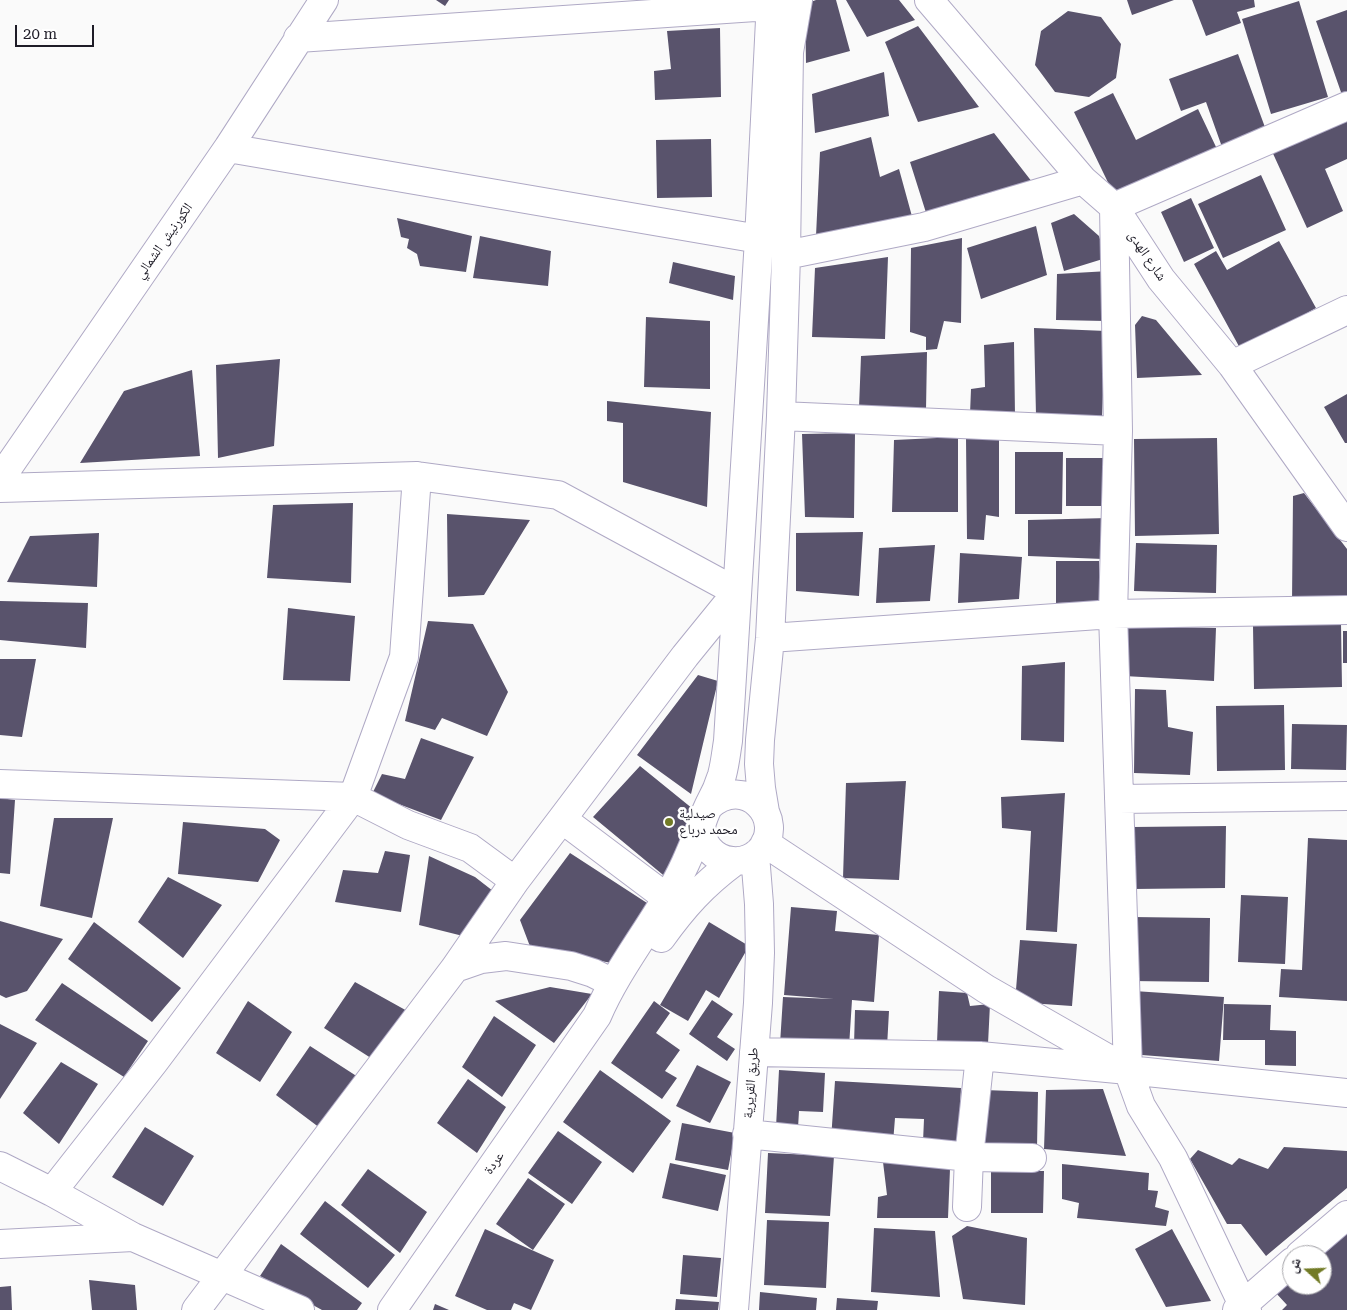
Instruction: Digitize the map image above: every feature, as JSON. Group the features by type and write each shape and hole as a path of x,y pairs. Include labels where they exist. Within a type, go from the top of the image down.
{"street":[{"name":"الكورنيش الشمالي","path":"0,479 228,148 324,0"},
{"path":"764,812 759,764 760,740 770,638 781,416 789,52 798,0"},
{"name":"شارع الهدى","path":"929,0 1083,180 1114,207 1161,279 1232,365 1347,527"},
{"path":"298,38 770,3 759,239 728,741 722,775 692,850 667,898 613,983 597,1016"},
{"path":"1282,1271 1242,1308 1172,1158 1141,1106 1128,1070 1113,614 1118,431 1114,207 1347,106"},
{"path":"228,148 759,239"},
{"path":"786,255 924,227 1083,180"},
{"path":"1232,365 1347,310"},
{"path":"781,416 1118,431"},
{"path":"0,488 417,476 558,495 737,592"},
{"path":"52,1192 154,1062 353,796 404,656 417,476"},
{"path":"196,1310 454,968 562,818 685,656 737,592"},
{"path":"770,638 1113,614 1347,610"},
{"path":"0,784 353,796 408,825 470,848 515,881"},
{"path":"597,1016 627,986 693,897 706,884 751,853 768,833 768,822 759,804 743,795 734,794 716,800 705,816 702,835 710,851 717,856 726,860 751,853 986,990 1128,1070"},
{"path":"1119,799 1347,796"},
{"path":"562,818 667,898"},
{"name":"طريق القريرية","path":"734,1310 760,953 759,904 751,853"},
{"path":"454,968 480,958 506,956 570,966 593,973 613,983"},
{"name":"عردة","path":"392,1310 597,1016"},
{"path":"754,1052 980,1056 1347,1093"},
{"path":"967,1207 969,1157 980,1056"},
{"path":"747,1134 969,1157 1032,1158"},
{"path":"0,1166 52,1192 133,1237 300,1310"},
{"path":"1312,1245 1347,1215"},
{"path":"0,1244 133,1237"}],"building":[{"path":"436,0 449,0 445,6"},
{"path":"816,0 836,0 850,51 806,63 805,4"},
{"path":"846,0 899,0 915,20 867,37"},
{"path":"1127,0 1174,0 1132,15"},
{"path":"1192,0 1254,0 1255,7 1237,12 1241,23 1206,36"},
{"path":"1299,1 1328,97 1271,114 1242,19"},
{"path":"1347,10 1347,93 1342,95 1316,21"},
{"path":"1068,11 1101,17 1121,44 1116,78 1089,97 1055,92 1035,65 1041,31"},
{"path":"918,26 979,107 918,122 885,42"},
{"path":"720,28 721,97 655,100 654,71 671,69 667,31"},
{"path":"1238,54 1266,130 1222,147 1206,102 1181,111 1169,79"},
{"path":"884,72 889,116 815,133 812,94"},
{"path":"1113,93 1136,140 1198,109 1217,149 1116,199 1074,112"},
{"path":"1347,112 1347,159 1325,169 1343,211 1307,228 1270,147"},
{"path":"994,133 1036,187 928,219 910,162"},
{"path":"871,137 880,177 899,169 913,220 816,236 820,152"},
{"path":"711,139 712,197 657,198 656,140"},
{"path":"1261,175 1286,230 1223,258 1198,204"},
{"path":"1191,198 1214,248 1184,262 1161,212"},
{"path":"1074,214 1099,236 1106,258 1064,271 1051,223"},
{"path":"397,218 472,236 466,272 420,266 417,254 407,248 409,239 401,237"},
{"path":"1036,226 1047,275 981,299 967,248"},
{"path":"480,236 551,251 548,286 473,278"},
{"path":"962,238 961,323 944,321 937,349 926,350 926,337 910,332 911,248"},
{"path":"1279,241 1316,308 1241,350 1194,264 1216,251 1227,270"},
{"path":"888,257 885,339 812,337 815,268"},
{"path":"673,262 735,276 733,300 669,283"},
{"path":"1109,271 1105,321 1056,320 1057,274"},
{"path":"1142,316 1156,320 1202,375 1137,378 1135,325"},
{"path":"646,317 710,321 710,389 644,387"},
{"path":"1034,328 1106,331 1102,416 1036,415"},
{"path":"1014,342 1015,416 970,414 971,389 985,387 984,345"},
{"path":"927,352 926,410 859,408 861,356"},
{"path":"280,359 274,446 218,458 216,365"},
{"path":"192,370 200,456 80,463 124,391"},
{"path":"1347,394 1347,443 1345,443 1324,407"},
{"path":"607,401 711,412 707,507 623,482 623,423 607,421"},
{"path":"855,433 854,518 805,517 802,434"},
{"path":"958,437 958,512 892,512 894,440"},
{"path":"966,438 999,440 999,517 986,515 984,540 967,539"},
{"path":"1217,438 1219,534 1135,536 1134,439"},
{"path":"1015,452 1063,452 1062,514 1015,514"},
{"path":"1066,458 1111,458 1111,506 1066,506"},
{"path":"1304,493 1347,549 1347,602 1292,602 1293,496"},
{"path":"353,503 351,583 267,578 273,505"},
{"path":"447,514 530,520 484,595 448,597"},
{"path":"1108,518 1103,559 1028,556 1028,520"},
{"path":"863,532 859,596 796,591 796,533"},
{"path":"99,533 97,587 7,582 30,536"},
{"path":"1136,543 1217,545 1216,593 1134,591"},
{"path":"935,545 930,601 876,603 879,548"},
{"path":"960,553 1022,557 1019,599 958,603"},
{"path":"1056,561 1099,561 1100,602 1056,603"},
{"path":"0,601 88,603 86,648 0,640"},
{"path":"288,608 355,616 350,681 283,680"},
{"path":"428,621 473,624 508,692 487,736 442,718 435,730 405,721"},
{"path":"1341,624 1342,687 1254,689 1253,626"},
{"path":"1124,626 1216,628 1214,681 1124,676"},
{"path":"1343,631 1347,631 1347,663 1343,663"},
{"path":"0,659 36,659 22,737 0,735"},
{"path":"1065,662 1064,742 1021,740 1022,666"},
{"path":"698,675 718,681 691,794 637,755"},
{"path":"1135,689 1166,690 1168,727 1193,732 1190,775 1134,773"},
{"path":"1284,705 1285,770 1217,771 1216,706"},
{"path":"1292,724 1347,725 1346,770 1291,769"},
{"path":"421,738 474,757 441,820 372,794 382,774 405,779"},
{"path":"640,766 693,809 668,879 593,817"},
{"path":"906,781 899,880 843,878 846,783"},
{"path":"1065,793 1057,932 1026,930 1031,831 1002,828 1001,797"},
{"path":"0,798 15,800 10,874 0,873"},
{"path":"54,818 113,818 92,918 40,906"},
{"path":"183,822 265,829 280,840 258,882 178,874"},
{"path":"1226,826 1225,888 1133,889 1133,827"},
{"path":"1308,838 1347,840 1347,1001 1279,997 1281,969 1302,970"},
{"path":"385,851 410,855 401,912 335,902 343,870 378,873"},
{"path":"570,853 647,903 612,963 531,949 520,920"},
{"path":"429,856 475,877 493,891 463,936 419,925"},
{"path":"168,877 222,905 183,958 138,922"},
{"path":"1241,895 1288,897 1285,964 1238,962"},
{"path":"791,907 837,911 835,931 879,935 874,1002 852,1000 849,1047 780,1044 783,997 834,999 784,995"},
{"path":"1132,917 1210,918 1209,982 1131,981"},
{"path":"0,921 63,939 27,991 6,998 0,995"},
{"path":"94,922 181,988 152,1022 68,959"},
{"path":"709,922 749,946 719,998 706,990 688,1021 660,1005"},
{"path":"1020,940 1077,944 1072,1006 1015,1002"},
{"path":"355,982 409,1012 374,1060 324,1028"},
{"path":"62,983 148,1041 124,1077 35,1020"},
{"path":"550,987 592,994 554,1043 495,1001"},
{"path":"939,991 967,993 970,1006 990,1004 988,1044 937,1043"},
{"path":"1134,991 1224,997 1219,1061 1129,1054"},
{"path":"712,1000 733,1014 717,1037 735,1049 727,1061 689,1034"},
{"path":"248,1001 292,1032 260,1082 216,1053"},
{"path":"654,1001 670,1013 656,1033 680,1050 665,1071 677,1078 662,1099 611,1063"},
{"path":"1224,1004 1271,1005 1270,1030 1296,1031 1296,1066 1265,1065 1265,1040 1223,1040"},
{"path":"855,1010 889,1011 887,1047 854,1045"},
{"path":"494,1016 536,1045 502,1097 462,1067"},
{"path":"0,1024 37,1043 0,1099"},
{"path":"310,1046 358,1077 320,1128 276,1095"},
{"path":"61,1062 98,1084 59,1144 23,1113"},
{"path":"697,1065 731,1082 710,1123 676,1106"},
{"path":"600,1070 671,1121 633,1173 563,1122"},
{"path":"779,1070 825,1073 823,1112 799,1111 798,1128 776,1127"},
{"path":"468,1079 506,1107 477,1153 437,1123"},
{"path":"835,1081 961,1088 958,1144 923,1142 924,1119 895,1118 893,1143 831,1140"},
{"path":"1103,1089 1126,1156 1044,1149 1046,1090"},
{"path":"984,1090 1038,1092 1037,1148 980,1147"},
{"path":"682,1123 735,1133 728,1170 675,1160"},
{"path":"145,1127 194,1156 163,1206 112,1177"},
{"path":"558,1131 602,1162 572,1204 528,1173"},
{"path":"1284,1147 1347,1151 1347,1188 1266,1256 1241,1224 1227,1224 1190,1159 1198,1150 1232,1165 1239,1158 1268,1169"},
{"path":"768,1153 834,1156 830,1216 765,1213"},
{"path":"883,1162 950,1169 948,1218 877,1218 878,1197 887,1195"},
{"path":"670,1163 726,1175 718,1211 662,1198"},
{"path":"1062,1164 1149,1173 1148,1190 1158,1191 1155,1207 1169,1211 1166,1226 1077,1218 1079,1203 1062,1199"},
{"path":"368,1169 427,1212 400,1253 341,1205"},
{"path":"991,1171 1044,1171 1043,1213 991,1213"},
{"path":"528,1178 565,1204 533,1250 496,1224"},
{"path":"325,1201 395,1255 368,1288 300,1234"},
{"path":"767,1220 829,1222 826,1288 764,1285"},
{"path":"967,1226 1027,1238 1025,1305 963,1299 952,1236"},
{"path":"874,1228 935,1231 940,1297 871,1292"},
{"path":"485,1229 554,1260 531,1310 514,1303 511,1310 487,1310 455,1296"},
{"path":"1172,1229 1211,1301 1166,1307 1135,1249"},
{"path":"1347,1233 1347,1310 1282,1310 1287,1305 1275,1292 1282,1285 1282,1295 1332,1295 1332,1247"},
{"path":"281,1244 362,1303 357,1310 322,1310 260,1276"},
{"path":"683,1255 721,1258 717,1297 680,1294"},
{"path":"89,1280 135,1285 137,1310 92,1310"},
{"path":"11,1286 12,1310 0,1310 0,1287"},
{"path":"760,1292 817,1298 816,1310 759,1310"},
{"path":"837,1298 878,1301 877,1310 836,1310"},
{"path":"676,1299 719,1302 718,1310 675,1310"},
{"path":"435,1304 449,1310 433,1310"}],"place":[{"name":"صيدلية محمد درباع","path":"669,822"}]}
